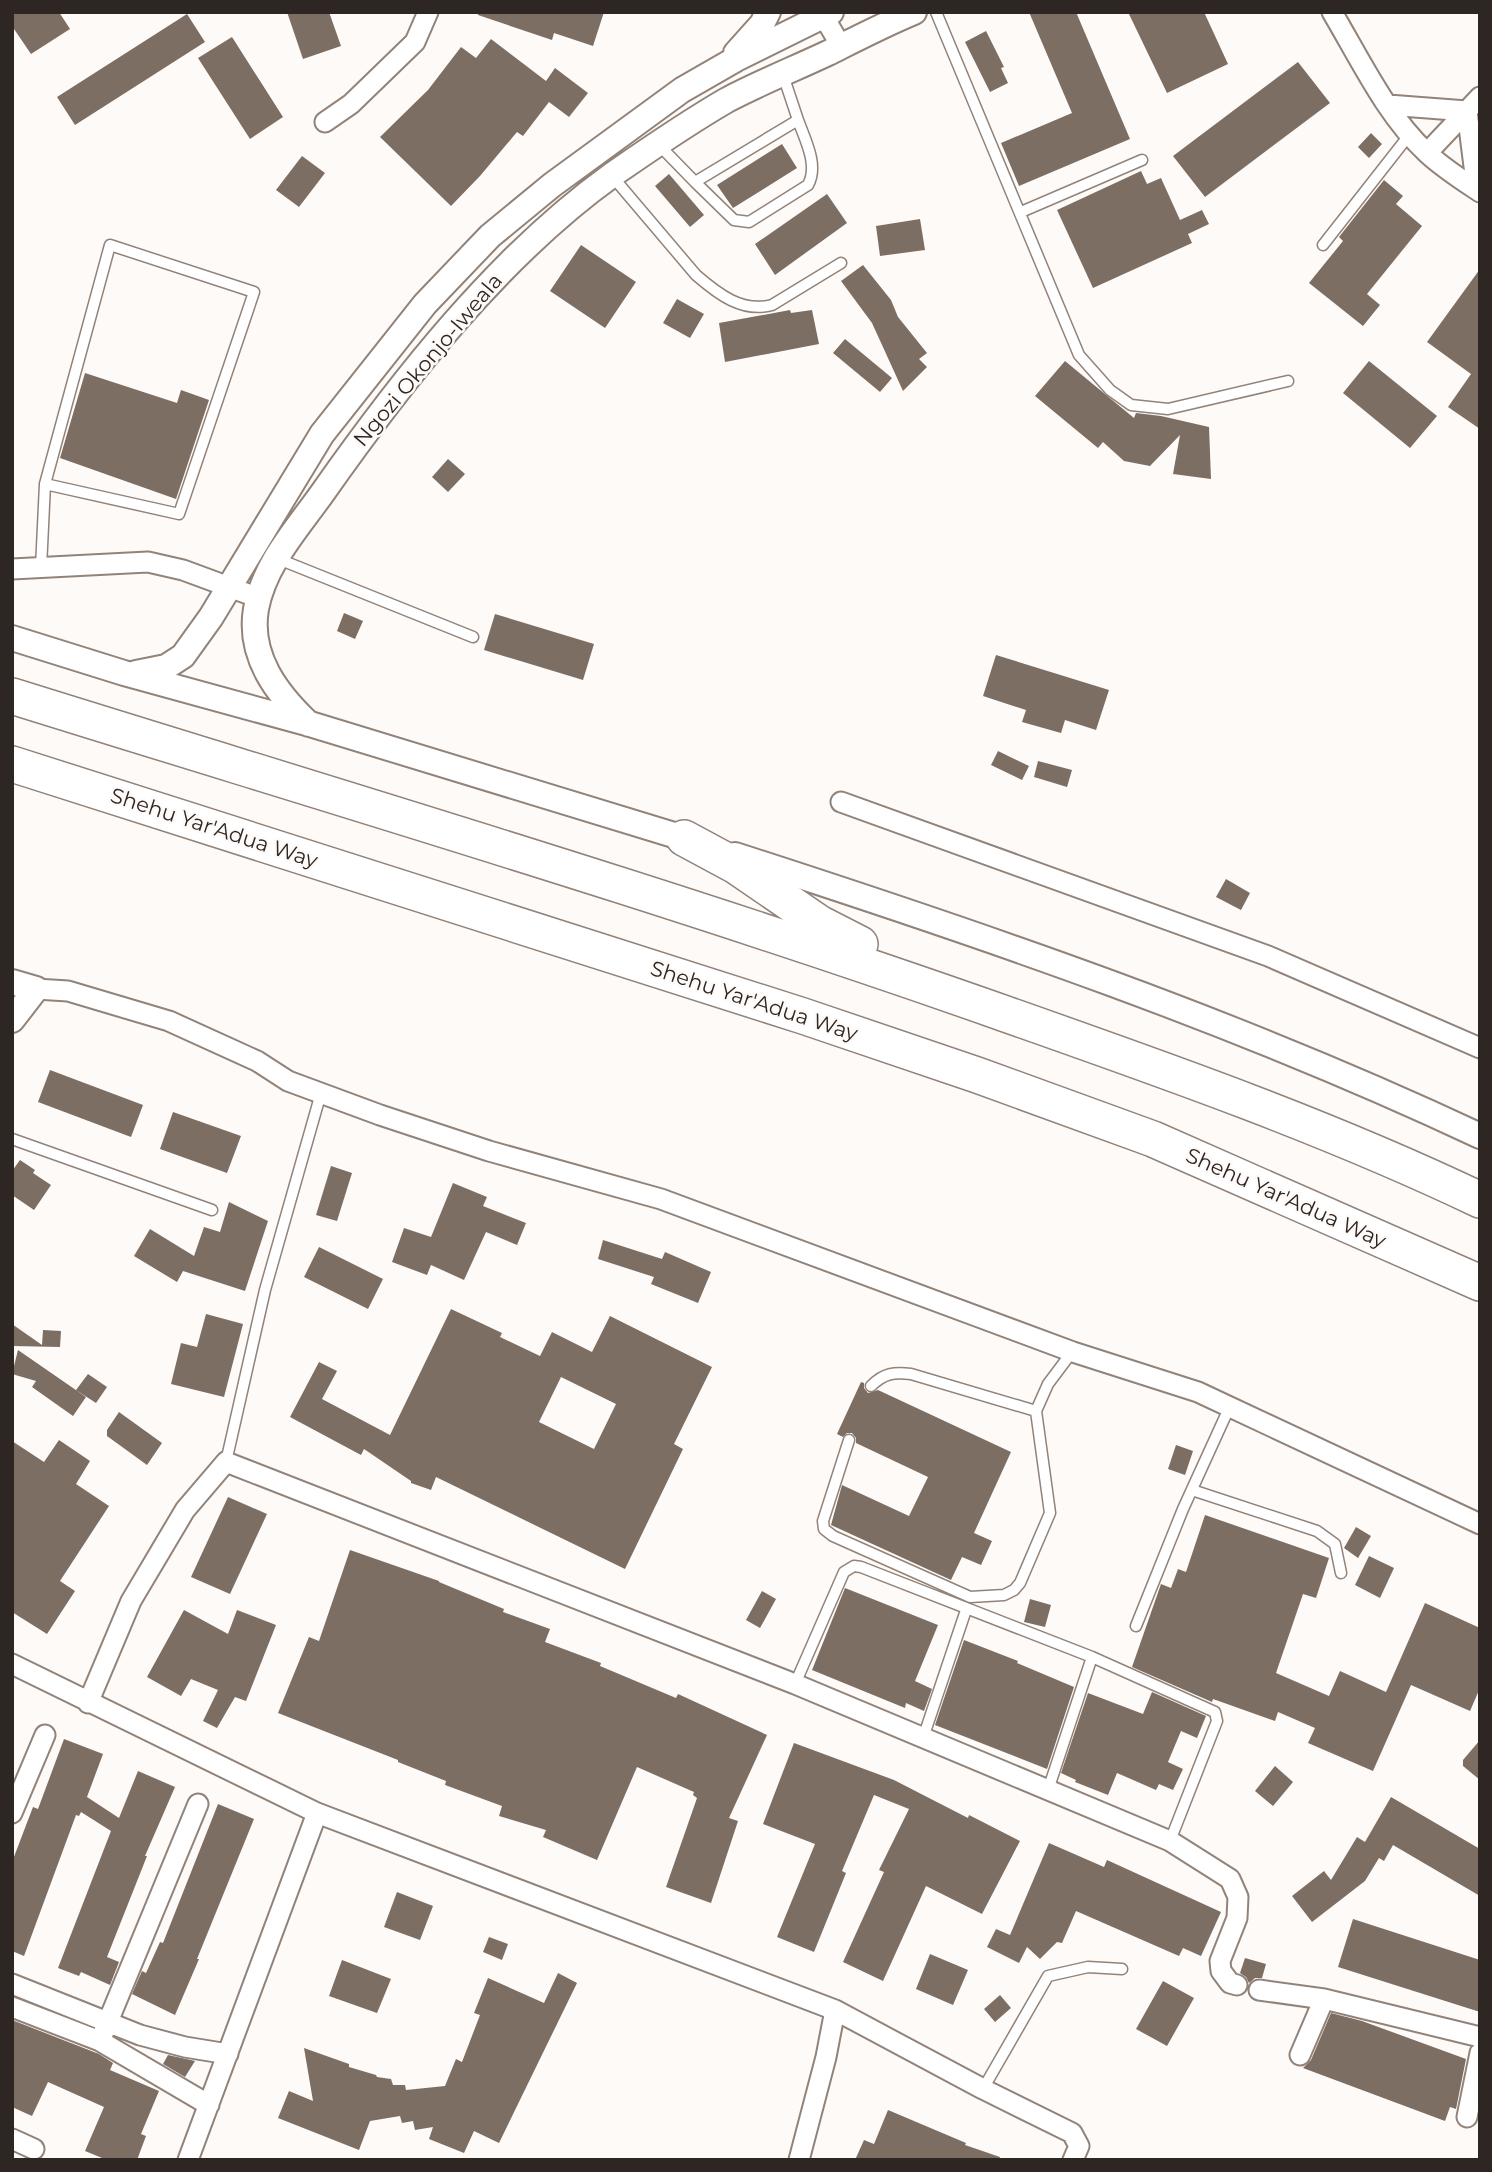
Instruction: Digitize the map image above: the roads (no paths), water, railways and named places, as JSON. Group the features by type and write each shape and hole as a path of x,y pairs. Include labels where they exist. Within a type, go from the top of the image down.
{"highway":[{"path":"12,696 812,947 1288,1117 1480,1200"},
{"name":"Shehu Yar'Adua Way","path":"12,764 803,1016 977,1075 1153,1139 1480,1283"},
{"path":"684,838 755,877 819,923 965,1000"}],"street":[{"path":"325,122 351,104 415,42 428,12"},
{"path":"722,67 747,43 768,12"},
{"name":"Ngozi Okonjo-Iweala","path":"310,724 275,688 263,665 256,639 256,611 262,585 276,558 351,452 456,321 506,268 566,211 612,175 727,100 914,12"},
{"path":"1332,12 1388,105 1410,134 1427,153 1478,191"},
{"path":"124,673 148,672 166,667 183,656 322,433 425,304 489,236 552,185 681,90 722,67 825,13 841,46"},
{"path":"1388,105 1473,104"},
{"path":"1427,153 1473,104"},
{"path":"1473,104 1478,191"},
{"path":"12,569 148,562 183,570 259,598"},
{"path":"12,638 124,673 310,724 684,838 962,930 1238,1032 1383,1091 1480,1136"},
{"path":"841,802 1268,956 1480,1048"},
{"path":"12,982 36,989 68,991 169,1021 257,1061 288,1080 321,1093 489,1151 661,1199 1073,1352 1198,1392 1480,1524"},
{"path":"12,1020 36,989"},
{"path":"88,1703 131,1601 185,1510 226,1462 795,1684 1170,1841 1230,1879 1238,1897 1237,1918 1220,1961 1221,1971 1230,1983 1237,1985"},
{"path":"12,1664 317,1813 835,2010 1072,2133 1079,2146 1073,2160"},
{"path":"12,1813 45,1735"},
{"path":"103,2032 198,1804"},
{"path":"188,2160 317,1813"},
{"path":"12,1984 103,2032 209,2105"},
{"path":"1259,1990 1324,1999 1480,2038"},
{"path":"1300,2054 1324,1999"},
{"path":"12,2007 103,2032 228,2054"},
{"path":"799,2160 826,2057 835,2010"},
{"path":"1467,2117 1480,2053"},
{"path":"12,2139 34,2148"}],"lane":[{"path":"936,12 1079,355 1110,390 1131,405 1168,409 1288,381"},
{"path":"659,145 734,220 749,222 808,185 812,177 812,162 782,74"},
{"path":"695,182 798,120"},
{"path":"1322,245 1410,134"},
{"path":"1021,212 1142,160"},
{"path":"612,175 696,275 711,288 738,304 761,308 772,305 841,263"},
{"path":"41,569 45,484 110,245 254,292 179,514 45,484"},
{"path":"276,558 474,637"},
{"path":"226,1462 265,1290 321,1093"},
{"path":"12,1139 212,1210"},
{"path":"849,1440 823,1521 824,1529 833,1536 970,1597 1004,1595 1020,1583 1050,1513 1036,1411 1048,1384 1073,1352"},
{"path":"871,1386 883,1376 894,1372 911,1374 1036,1411"},
{"path":"1136,1626 1230,1406"},
{"path":"1192,1490 1317,1531 1335,1544 1341,1573"},
{"path":"795,1684 848,1568 861,1567 1092,1657 1215,1712 1217,1721 1170,1841"},
{"path":"923,1738 966,1609"},
{"path":"1048,1790 1092,1657"},
{"path":"983,2089 1048,1976 1088,1967 1122,1969"}]}
